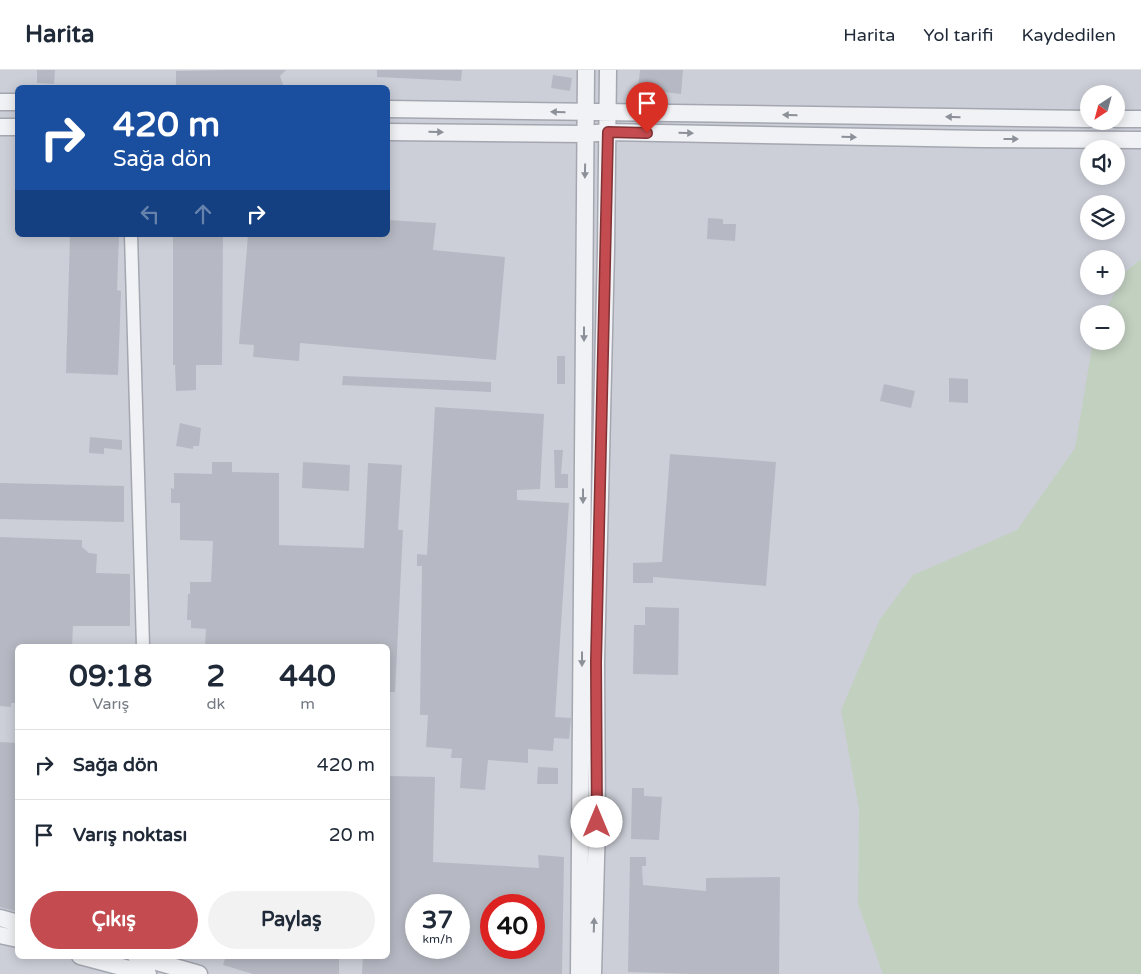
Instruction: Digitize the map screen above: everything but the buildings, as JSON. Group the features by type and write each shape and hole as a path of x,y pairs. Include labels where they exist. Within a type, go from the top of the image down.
{"street":[{"path":"579,974 586,70"},
{"path":"592,974 597,822 596,662 608,70"},
{"path":"0,102 15,102"},
{"path":"390,108 608,113 1080,119"},
{"path":"1125,119 1141,119"},
{"path":"0,127 15,127"},
{"path":"390,132 585,134 608,132 972,139 1141,140"},
{"path":"131,237 143,644"},
{"path":"0,918 15,922"},
{"path":"0,934 15,938"},
{"path":"106,959 148,964 199,974"}],"shaded area":[{"path":"0,70 1141,70 1141,974 0,974"}],"green space":[{"path":"1141,259 1141,974 883,974 858,904 859,809 841,710 880,619 913,575 1017,530 1075,448 1091,350 1125,350 1125,305 1109,305 1114,295 1125,295 1126,271"}],"route":[{"path":"597,822 596,662 608,132 647,133"}]}
